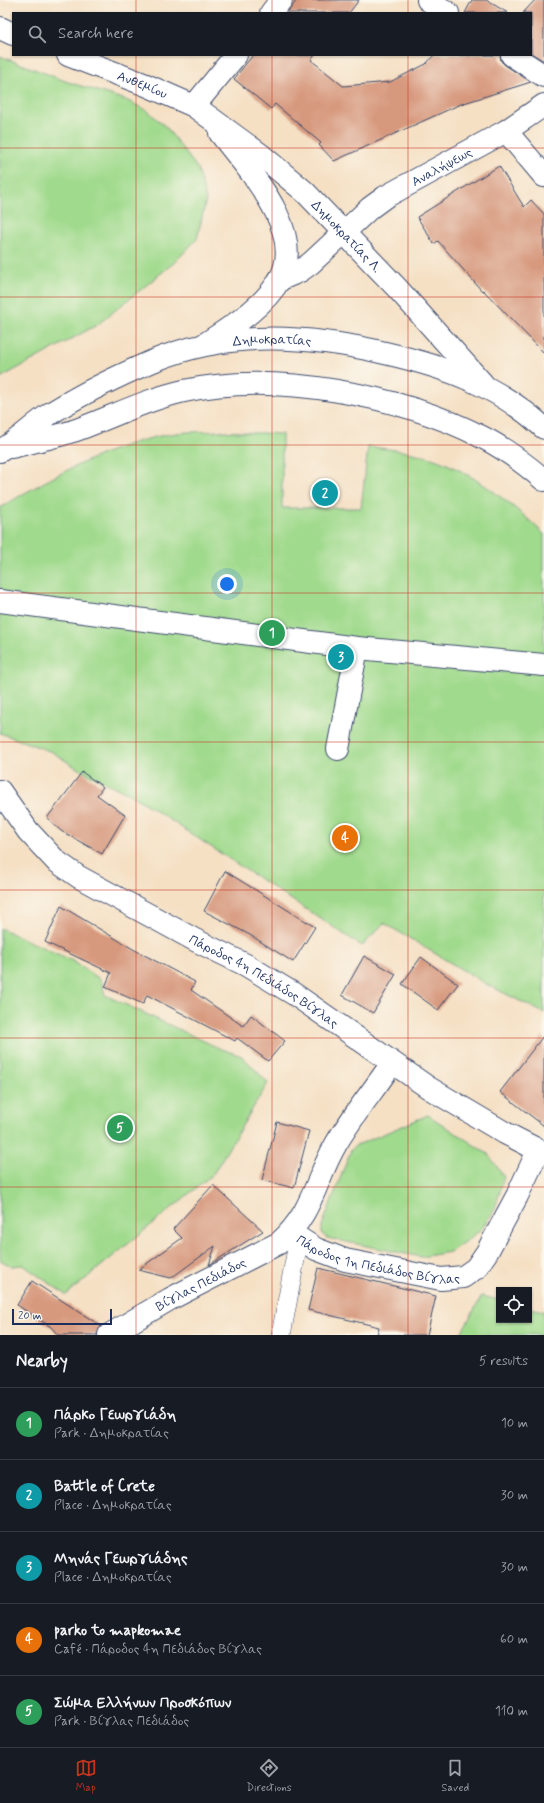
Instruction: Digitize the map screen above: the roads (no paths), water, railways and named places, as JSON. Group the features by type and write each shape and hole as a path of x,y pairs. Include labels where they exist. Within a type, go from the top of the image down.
{"street":[{"path":"272,12 281,0"},
{"path":"428,0 446,12"},
{"path":"0,28 12,34"},
{"name":"Ανθεμίου","path":"71,56 139,82 200,111"},
{"path":"205,344 246,315 264,299 279,280 284,269 287,254 285,236 267,196 200,111 235,56"},
{"path":"514,56 544,76"},
{"name":"Αναλήψεως","path":"279,280 300,271 370,208 397,190 506,131 544,105"},
{"name":"Δημοκρατίας Λ.","path":"200,111 282,171 305,192 397,288 483,384"},
{"path":"506,131 544,176"},
{"name":"Δημοκρατίας","path":"3,450 50,414 78,397 153,361 178,351 205,344 257,338 332,342 419,361 483,384 505,397 544,428"},
{"name":"Δημοκρατίας","path":"3,450 64,434 140,405 184,391 235,384 265,384 333,390 382,400 418,410 492,442 516,458 544,480"},
{"path":"0,601 358,648 544,665"},
{"path":"338,749 358,648"},
{"name":"Πάροδος 4η Πεδιάδος Βίγλας","path":"0,791 33,836 56,861 79,877 252,968 294,994 392,1064 429,1088 541,1152"},
{"name":"Βίγλας Πεδιάδος","path":"109,1335 170,1299 295,1235 336,1145 392,1064"},
{"name":"Πάροδος 1η Πεδιάδος Βίγλας","path":"295,1235 316,1249 345,1260 440,1279 463,1278 476,1268 487,1252 541,1152"}],"lane":[{"path":"281,1335 295,1235"}],"place":[{"name":"Battle of Crete","path":"325,493"},
{"name":"Πάρκο Γεωργιάδη","path":"272,633"},
{"name":"Μηνάς Γεωργιάδης","path":"341,657"},
{"name":"parko to mapkomae","path":"345,838"},
{"name":"Σώμα Ελλήνων Προσκόπων","path":"120,1128"}]}
